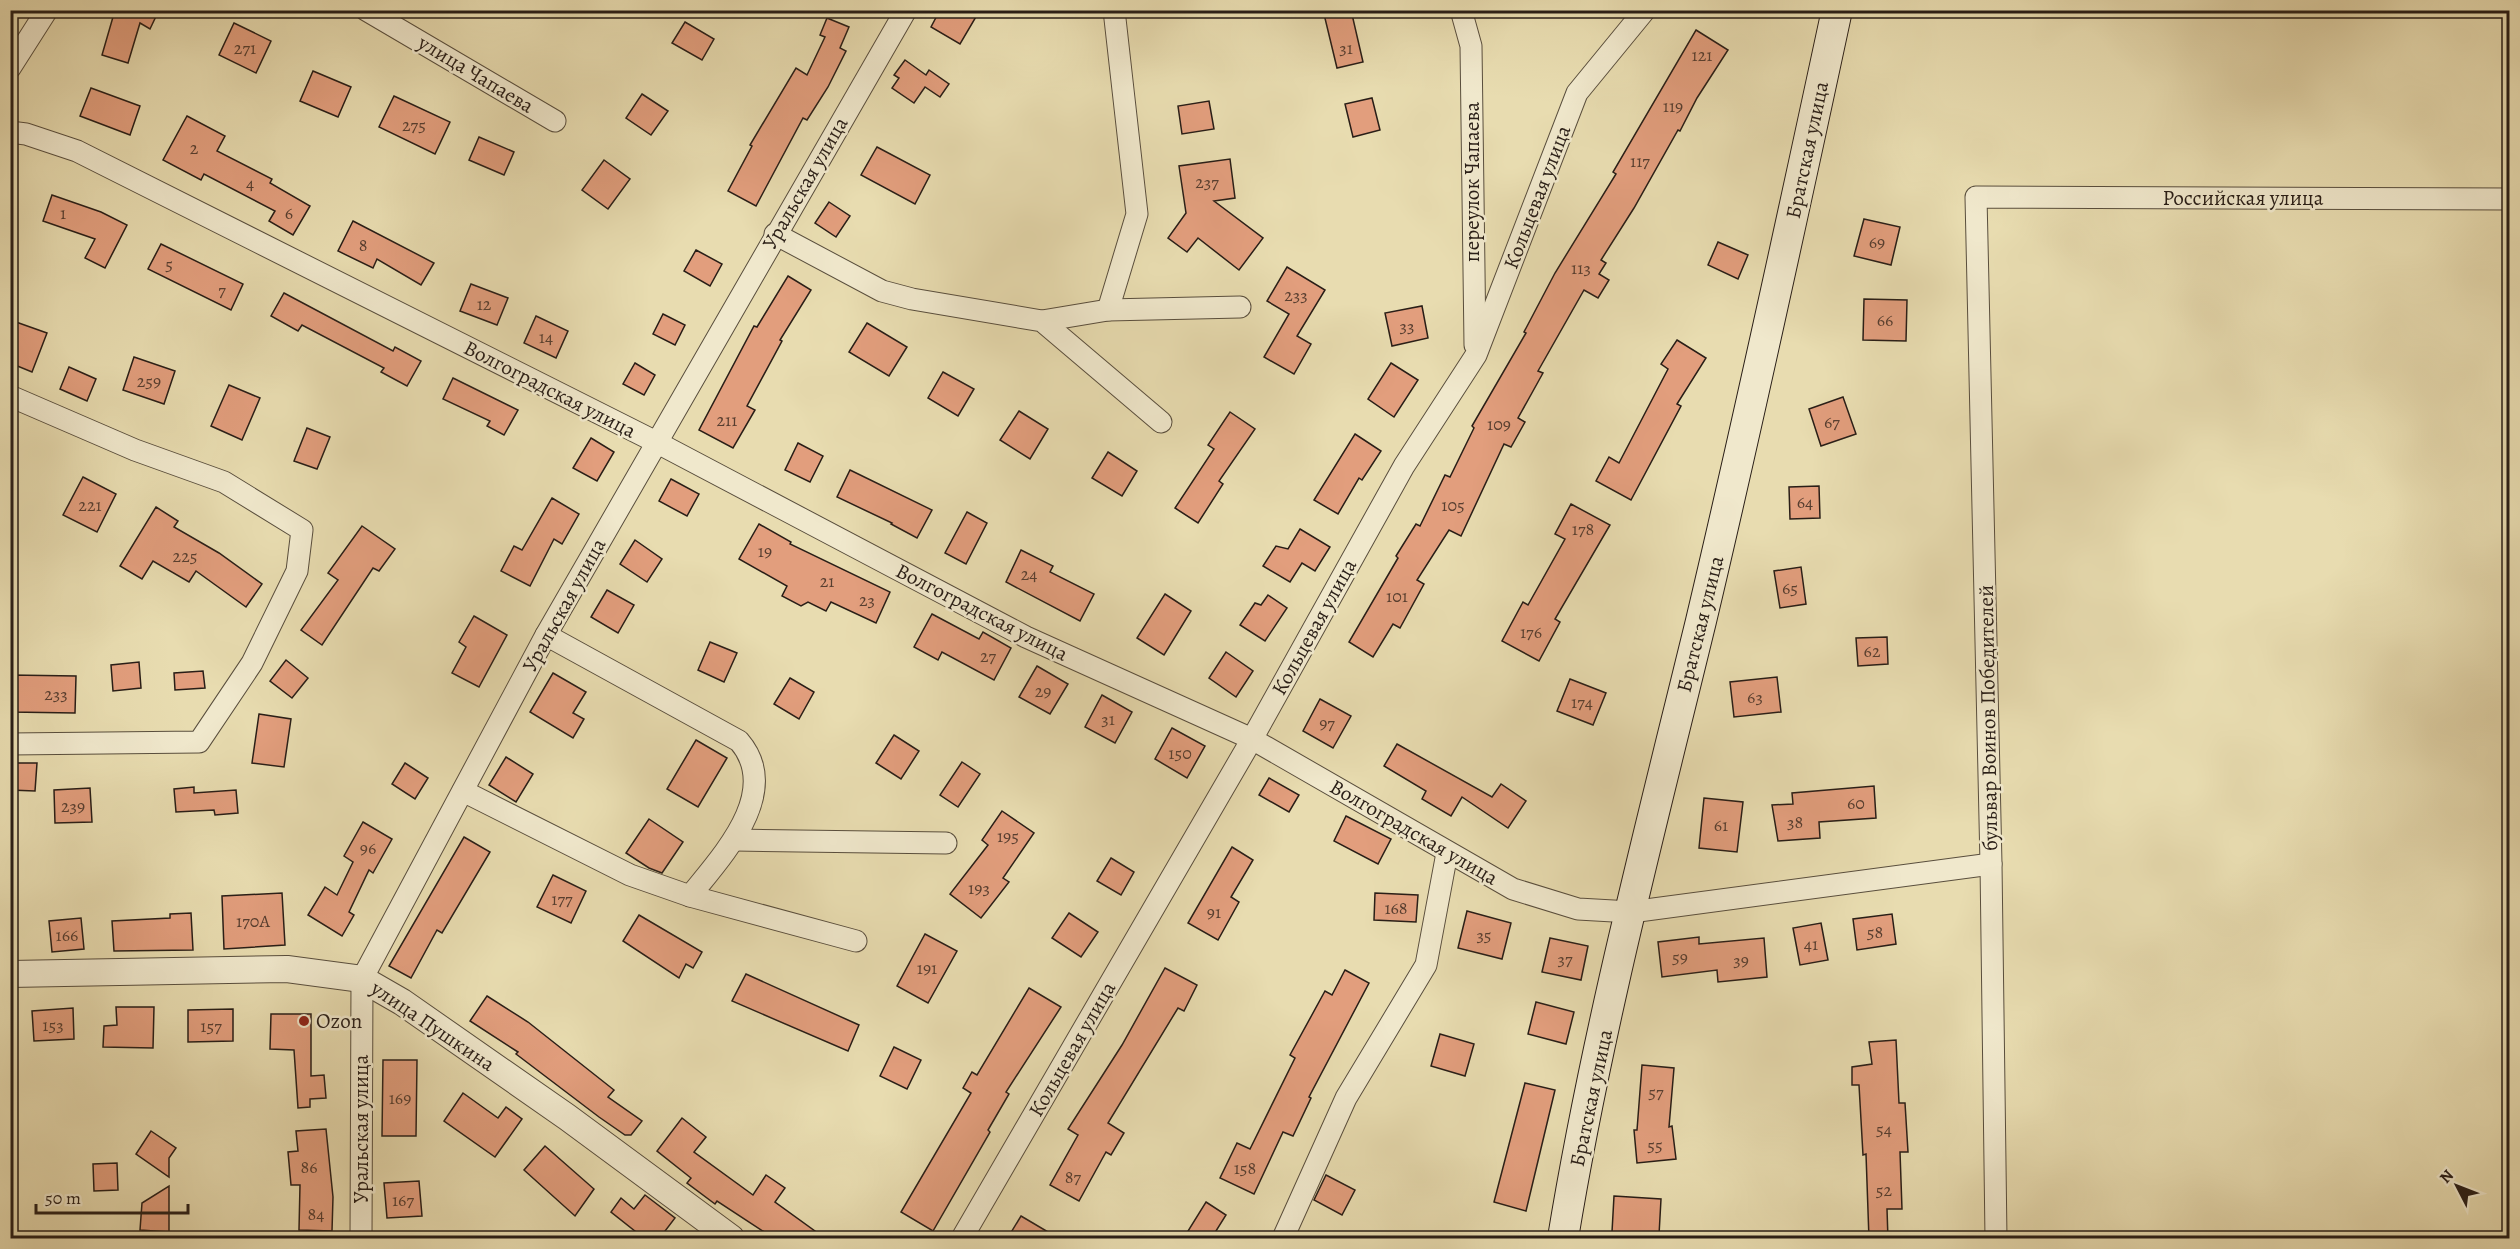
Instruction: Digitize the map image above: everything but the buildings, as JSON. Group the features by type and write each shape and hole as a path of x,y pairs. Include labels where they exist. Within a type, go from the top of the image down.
{"main road":[{"name":"Братская улица","path":"1563,1239 1572,1186 1631,912 1733,487 1837,10"}],"street":[{"path":"10,68 47,10"},
{"name":"улица Чапаева","path":"366,10 555,121"},
{"name":"Уральская улица","path":"361,1239 362,979 546,635 906,10"},
{"path":"1108,310 1137,214 1114,10"},
{"name":"переулок Чапаева","path":"1461,10 1471,46 1476,355"},
{"name":"Кольцевая улица","path":"962,1239 1252,739 1404,466 1476,355 1577,93 1645,10"},
{"name":"Волгоградская улица","path":"10,132 26,134 77,151 656,442 1026,637 1252,739 1513,889 1578,909 1631,912 1991,864"},
{"name":"Российская улица","path":"1976,197 2510,199"},
{"name":"бульвар Воинов Победителей","path":"1976,197 1991,864 1996,1239"},
{"path":"775,234 882,291 912,299 1042,321 1108,310 1240,307"},
{"path":"1042,321 1161,422"},
{"path":"10,396 135,450 224,482 302,530 297,571 252,663 199,742 10,744"},
{"path":"546,635 739,741 750,754 753,795 746,818 735,840 690,896"},
{"path":"463,791 630,875 690,896 856,941"},
{"path":"735,840 946,843"},
{"path":"1283,1239 1346,1098 1426,965 1447,853"},
{"name":"улица Пушкина","path":"10,974 287,969 362,979 402,1002 567,1117 731,1239"}],"place":[{"name":"Ozon","path":"304,1021"}]}
